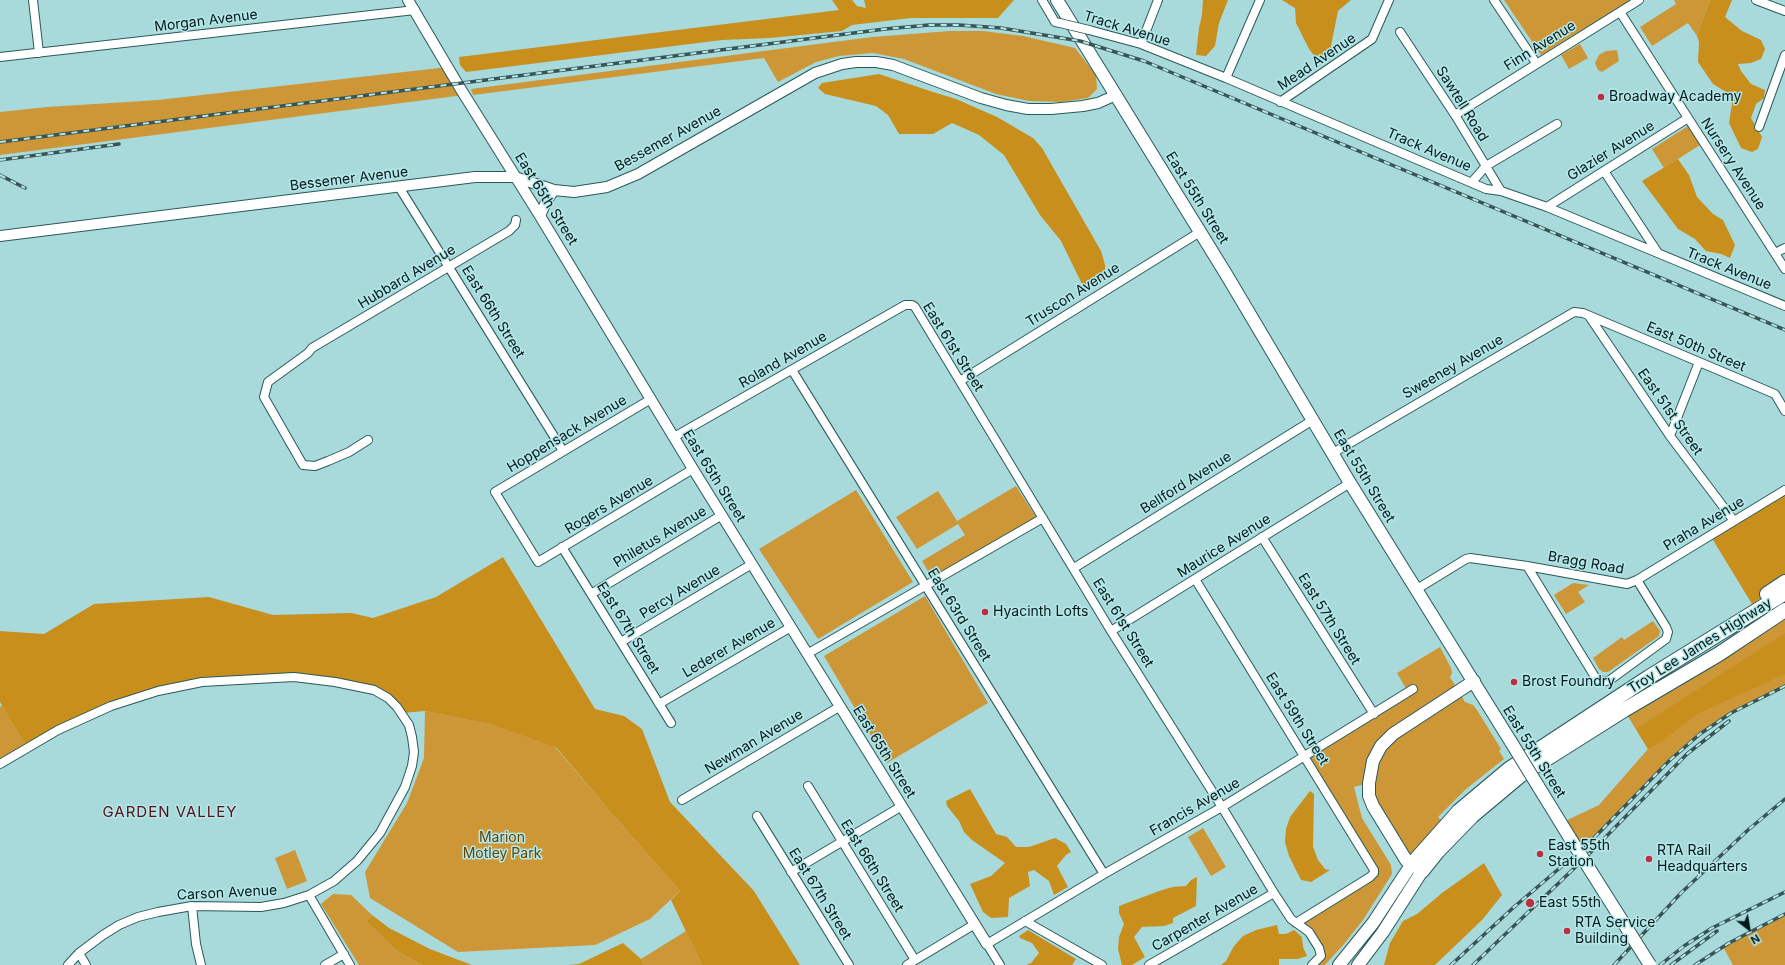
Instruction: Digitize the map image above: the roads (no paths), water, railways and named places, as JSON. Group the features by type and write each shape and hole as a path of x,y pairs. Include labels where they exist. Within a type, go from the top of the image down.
{"highway":[{"path":"1649,677 1707,634 1785,582"},
{"name":"Troy Lee James Highway","path":"1417,868 1455,815 1492,781 1540,747 1649,677 1785,593"},
{"name":"Troy Lee James Highway","path":"1417,868 1438,851 1472,816 1521,775 1624,710 1719,654 1785,610"},
{"path":"1719,654 1785,617"}],"main road":[{"name":"East 55th Street","path":"1057,0 1200,232 1350,483 1650,965"},
{"path":"1417,868 1403,857 1373,806 1369,787 1372,761 1381,746 1393,734 1474,681"},
{"path":"1339,965 1417,868"},
{"path":"1358,965 1375,943 1417,868"}],"street":[{"path":"33,0 40,53"},
{"name":"East 65th Street","path":"408,0 460,88 540,216 839,707 1000,965"},
{"name":"Track Avenue","path":"1042,0 1055,22 1141,44 1226,78 1486,189 1501,191 1547,207 1785,306"},
{"path":"1141,44 1158,0"},
{"path":"1226,78 1260,0"},
{"name":"Mead Avenue","path":"1280,102 1372,39 1390,0"},
{"path":"1494,0 1536,63"},
{"name":"Finn Avenue","path":"1455,114 1639,0"},
{"path":"1756,0 1785,11"},
{"name":"Morgan Avenue","path":"0,57 415,10"},
{"name":"Nursery Avenue","path":"1620,12 1785,269"},
{"name":"Sawtell Road","path":"1400,32 1455,114 1501,191"},
{"path":"1759,127 1785,55"},
{"name":"Bessemer Avenue","path":"0,236 475,177 515,177 554,190 574,192 591,190 623,181 805,78 824,69 842,64 876,62 893,65 981,98 1028,109 1051,109 1098,104 1116,95"},
{"name":"Glazier Avenue","path":"1547,207 1688,118"},
{"path":"1472,182 1486,166 1557,124"},
{"path":"1604,171 1659,254"},
{"name":"East 66th Street","path":"400,187 563,451"},
{"path":"540,216 546,202 554,190"},
{"name":"Hubbard Avenue","path":"368,440 349,452 315,466 303,465 264,397 268,382 308,354 312,348 512,229 516,220"},
{"name":"Truscon Avenue","path":"960,381 1200,232"},
{"path":"1775,253 1785,248"},
{"name":"East 61st Street","path":"905,305 912,305 915,307 1112,631 1274,893 1291,918 1309,932 1321,954 1320,958 1312,965"},
{"name":"Roland Avenue","path":"674,437 905,305"},
{"name":"Sweeney Avenue","path":"1333,453 1570,313 1579,312 1588,315"},
{"name":"East 50th Street","path":"1588,315 1775,394 1785,412"},
{"name":"East 51st Street","path":"1588,315 1670,436 1734,521"},
{"path":"1670,436 1699,362"},
{"name":"East 63rd Street","path":"792,370 1104,874"},
{"name":"Hoppensack Avenue","path":"538,562 495,492 651,399"},
{"name":"Bellford Avenue","path":"1074,568 1313,420"},
{"name":"Rogers Avenue","path":"538,562 693,469"},
{"name":"Maurice Avenue","path":"1112,631 1350,483"},
{"name":"Praha Avenue","path":"1637,580 1785,490"},
{"name":"Philetus Avenue","path":"591,594 722,515"},
{"path":"807,654 1044,518"},
{"name":"East 57th Street","path":"1262,537 1374,714"},
{"name":"East 67th Street","path":"562,548 671,723"},
{"name":"Bragg Road","path":"1417,589 1466,559 1526,566 1627,584 1637,580 1666,627 1668,632 1666,639 1610,680 1603,682 1595,677 1526,566"},
{"name":"Percy Avenue","path":"621,642 752,564"},
{"name":"East 59th Street","path":"1195,579 1372,866 1374,873 1370,877 1296,923"},
{"name":"Lederer Avenue","path":"659,704 791,627"},
{"name":"Carson Avenue","path":"0,764 58,730 112,706 158,691 202,682 294,676 374,690 388,698 397,707 409,725 414,752 412,766 405,787 392,813 369,848 345,873 309,895 284,903 266,906 192,906 158,912 119,925 79,953 68,965"},
{"name":"Francis Avenue","path":"987,944 1104,874 1222,807 1414,689"},
{"name":"Newman Avenue","path":"682,800 839,707"},
{"name":"East 66th Street","path":"808,786 841,842 915,960"},
{"path":"791,872 902,806"},
{"name":"East 67th Street","path":"757,816 849,965"},
{"name":"Carpenter Avenue","path":"1149,965 1274,893"},
{"path":"309,895 350,965"},
{"path":"192,906 196,944 201,965"},
{"path":"1025,921 1102,965"},
{"path":"907,965 975,924"},
{"path":"79,953 86,965"},
{"path":"325,965 344,954"}],"railway":[{"path":"0,142 885,29 929,25 959,25 1001,28 1080,41 1144,61 1785,330"},
{"path":"0,160 119,144"},
{"path":"0,175 25,188"},
{"path":"1451,965 1514,907 1588,844 1670,760 1700,734 1731,713 1785,686"},
{"path":"1473,965 1587,856 1687,754 1729,721"},
{"path":"1614,965 1681,893 1748,830 1785,799"},
{"path":"1660,965 1684,946 1712,928 1785,892"},
{"path":"1695,965 1729,943 1785,914"},
{"path":"1671,965 1717,931"}],"place":[{"name":"Broadway Academy","path":"1601,97"},
{"name":"Hyacinth Lofts","path":"985,612"},
{"name":"Brost Foundry","path":"1514,682"},
{"name":"East 55th Station","path":"1540,854"},
{"name":"RTA Rail Headquarters","path":"1649,859"},
{"name":"East 55th","path":"1530,903"},
{"name":"RTA Service Building","path":"1567,931"}],"district":[{"name":"GARDEN VALLEY","path":"170,812"}],"park label":[{"name":"Marion Motley Park","path":"502,846"}]}
